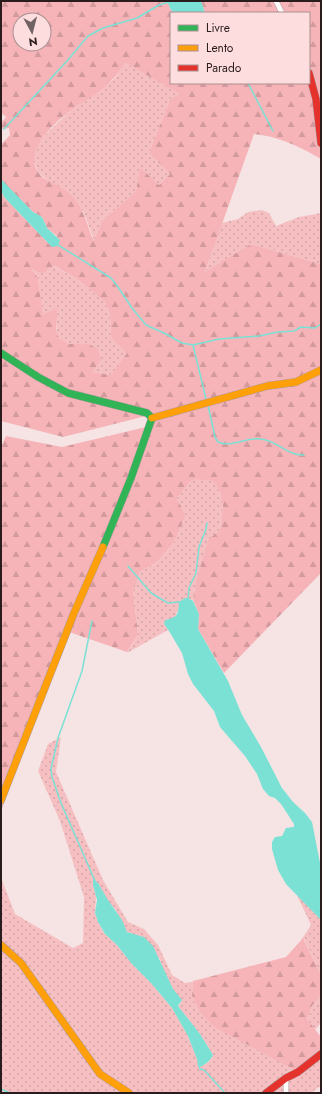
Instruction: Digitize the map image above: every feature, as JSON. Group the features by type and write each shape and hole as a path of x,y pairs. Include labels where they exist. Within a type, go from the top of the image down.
{"street":[{"path":"276,1 282,12"},
{"path":"310,76 315,89 321,143"},
{"path":"1,353 38,377 68,393 82,398 147,413 152,418"},
{"path":"152,418 267,386 296,382 321,370"},
{"path":"1,800 74,613 133,472 152,418"},
{"path":"1,945 21,963 100,1074 129,1093"},
{"path":"266,1093 286,1078 298,1072 321,1054"},
{"path":"286,1078 286,1093"}],"shaded area":[{"path":"125,63 181,94 170,99 149,153 170,174 159,185 140,168 136,191 102,221 94,240 83,211 38,172 33,159 37,145 46,134 70,111 114,79"},
{"path":"262,210 269,213 276,226 299,217 321,213 321,264 251,244 205,273 222,223 238,219 248,212"},
{"path":"54,266 80,281 105,302 110,314 111,338 128,353 111,375 92,372 89,344 69,345 59,338 56,328 58,307 43,316 38,278 32,268 44,274 48,269"},
{"path":"196,478 213,481 220,492 223,506 221,518 222,523 219,531 213,536 207,548 196,580 193,600 188,598 179,607 174,617 166,620 164,624 168,630 127,653 138,634 133,591 140,572 158,561 174,542 186,515 177,499 189,483"},
{"path":"61,737 56,772 103,880 128,922 144,929 158,945 172,975 185,983 193,982 192,996 199,1011 321,1052 321,1088 319,1087 311,1093 1,1093 1,878 15,914 73,948 83,943 84,897 60,821 38,771 48,744","holes":["93,885 115,909 127,932 136,935 160,959 163,970 179,997 181,1003 178,1006 200,1034 213,1055 204,1065 200,1067 188,1036 172,1008 117,945 104,933 95,913 96,897"]},
{"path":"297,895 321,920 321,974 304,939 302,939 311,925"},
{"path":"321,995 321,1023 315,1030 307,1019 312,1006"}],"green space":[{"path":"1,1 167,1 171,10 174,12 170,12 170,84 310,84 310,12 205,12 201,1 321,1 321,159 289,143 272,137 254,134 205,272 251,244 321,264 321,573 224,673 198,629 199,614 193,600 196,580 209,539 219,531 222,523 221,518 223,506 220,492 213,481 195,479 189,483 177,499 186,515 174,542 158,561 140,572 133,591 138,634 127,652 69,632 1,811 1,447 6,436 62,447 146,427 150,415 63,437 1,421 1,190 4,197 52,247 57,236 47,228 42,217 33,212 1,180 1,145 10,135 9,128 3,129 1,127 1,123 6,117 1,113","holes":["125,63 180,94 170,99 149,153 170,174 159,185 140,167 136,191 102,221 94,240 83,213 73,197 38,172 34,164 38,146 49,130 57,122 74,108 105,87","55,266 80,281 105,302 110,314 111,338 127,353 111,375 92,372 101,360 98,349 89,344 68,344 59,338 56,329 58,307 43,315 38,278 32,269 44,274 48,269"]},
{"path":"303,938 321,974 321,995 312,1006 307,1019 321,1037 321,1052 295,1070 214,1027 199,1011 192,996 193,981 286,957"}],"water":[{"path":"167,1 201,1 205,12 174,12 171,10"},
{"path":"1,176 2,180 33,212 42,217 47,228 60,240 58,246 52,247 4,197 1,190"},
{"path":"185,598 193,601 199,614 198,629 228,681 242,715 261,747 282,788 312,822 321,868 321,920 286,884 278,870 272,849 272,842 275,837 282,836 286,828 294,827 294,824 281,804 275,798 269,796 263,789 257,774 245,756 220,727 214,711 193,684 188,674 182,653 164,624 165,620 173,618 176,615 179,602"},
{"path":"93,879 98,883 122,920 127,932 144,937 153,946 173,989 182,1000 178,1006 200,1034 213,1055 204,1065 200,1067 188,1036 172,1008 117,945 105,934 95,913 97,900"}],"waterway":[{"path":"4,129 88,36 103,28 137,18 159,5 169,2"},
{"path":"249,84 273,131"},
{"path":"58,245 111,278 146,325 182,343 193,345 219,339 259,336 278,332 294,331 301,327 315,328 321,324"},
{"path":"193,345 206,399"},
{"path":"208,405 215,437 218,442 229,444 250,439 261,439 272,442 287,451 298,455 304,455"},
{"path":"188,599 189,588 196,573 199,547 207,523"},
{"path":"128,566 151,593 168,603 180,602"},
{"path":"92,621 82,671 58,738 51,769 52,777 61,803 95,881"},
{"path":"198,1063 200,1069 204,1070 225,1093"},
{"path":"1,1089 10,1093"}],"traffic: fast":[{"path":"1,353 38,377 68,393 147,413 152,418 131,478 103,547"}],"traffic: slow":[{"path":"152,418 267,386 296,382 321,370"},
{"path":"1,800 74,613 103,547"},
{"path":"1,945 21,963 100,1074 129,1093"}],"traffic: jam":[{"path":"310,77 316,99 321,143"},
{"path":"266,1093 286,1078 298,1072 321,1054"}]}
